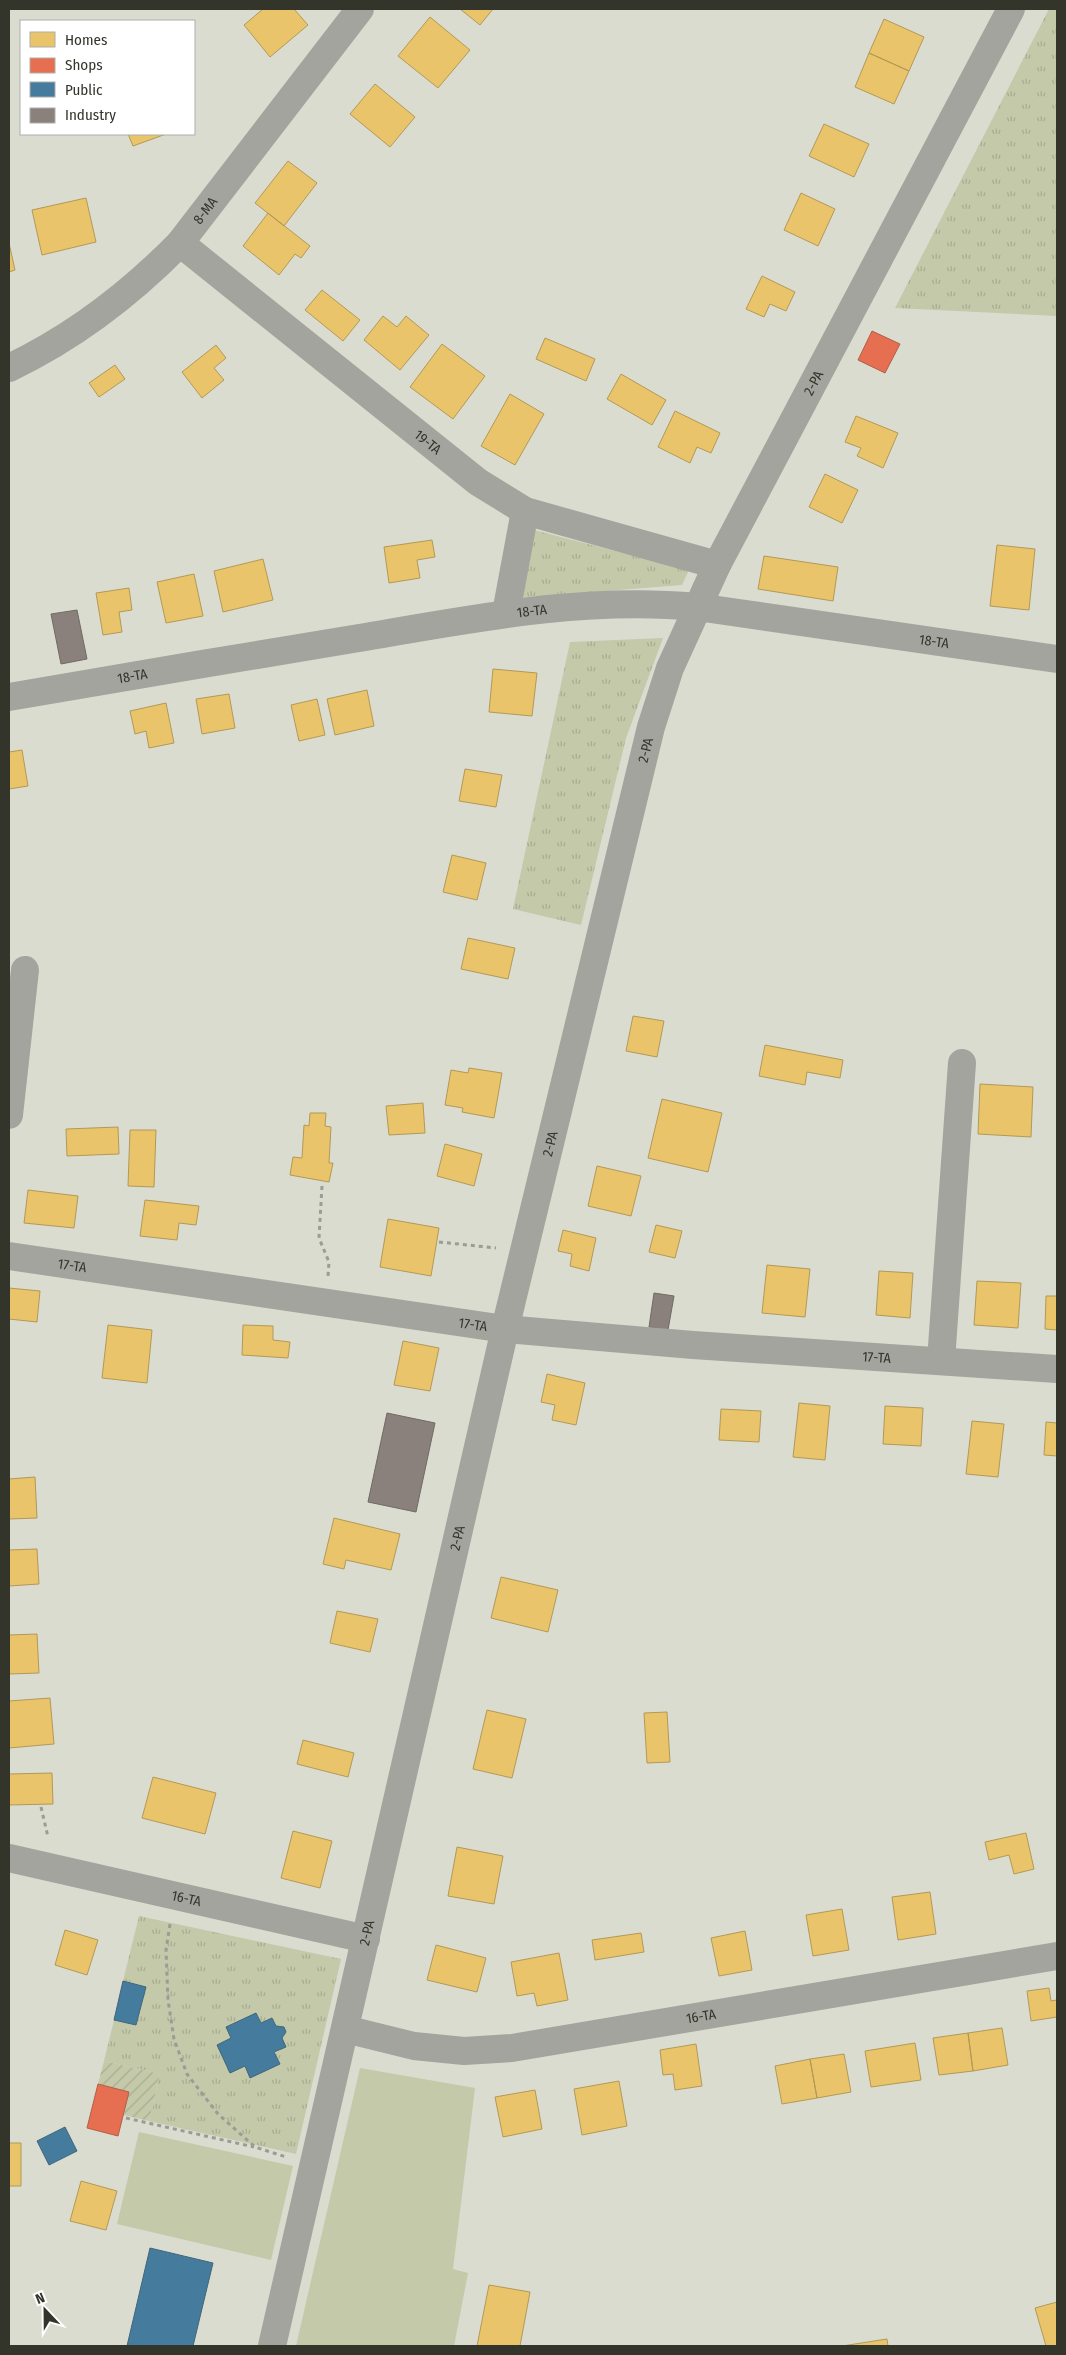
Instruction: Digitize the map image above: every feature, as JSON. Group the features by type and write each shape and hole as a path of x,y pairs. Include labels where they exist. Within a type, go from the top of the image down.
{"street":[{"name":"8-МА","path":"9,368 78,329 148,276 180,243 360,9"},
{"name":"2-РА","path":"272,2346 505,1329 651,727 670,668 717,565 1011,9"},
{"name":"19-ТА","path":"180,243 478,482 525,512 717,565"},
{"path":"506,613 525,512"},
{"name":"18-ТА","path":"9,697 506,613 604,604 657,604 697,608 1057,659"},
{"path":"9,1115 25,970"},
{"path":"941,1361 962,1063"},
{"name":"17-ТА","path":"9,1256 505,1329 693,1345 1057,1369"},
{"name":"16-ТА","path":"9,1858 366,1939"},
{"name":"16-ТА","path":"346,2029 414,2046 464,2051 512,2048 1057,1956"}],"path":[{"path":"321,1302 328,1284 329,1262 319,1238 322,1186"},
{"path":"439,1242 524,1252"},
{"path":"174,1896 166,1950 168,2000 174,2039 187,2074 218,2114 256,2147"},
{"path":"126,2118 256,2147 313,2165"}],"green space":[{"path":"1049,9 1057,9 1057,316 895,308"},
{"path":"530,529 689,570 682,585 516,598"},
{"path":"663,638 626,738 581,925 513,909 570,642"},
{"path":"139,1916 341,1959 296,2154 149,2121 160,2074 104,2061 114,2020 136,2025 146,1987 123,1981"},
{"path":"104,2061 160,2074 149,2121 124,2115 128,2092 98,2084"},
{"path":"360,2068 475,2088 453,2269 468,2273 454,2346 296,2346"},
{"path":"139,2132 293,2166 271,2260 117,2224"}],"building: Homes":[{"path":"263,9 294,9 308,25 270,57 244,25"},
{"path":"460,9 493,9 480,25"},
{"path":"430,17 470,50 438,88 398,56"},
{"path":"884,19 924,37 909,71 869,53"},
{"path":"869,53 909,71 894,104 855,87"},
{"path":"375,84 415,117 390,147 350,114"},
{"path":"824,124 869,144 854,177 809,156"},
{"path":"128,135 163,135 133,146"},
{"path":"288,161 317,183 284,226 255,203"},
{"path":"801,193 835,209 818,246 784,230"},
{"path":"86,198 96,242 42,255 32,210"},
{"path":"268,213 310,246 301,258 295,254 279,275 243,246"},
{"path":"9,243 15,270 9,272"},
{"path":"762,276 795,292 786,311 770,304 764,317 746,309"},
{"path":"322,290 360,320 343,341 305,310"},
{"path":"383,316 397,327 406,316 429,335 400,370 364,340"},
{"path":"545,338 595,359 586,381 536,359"},
{"path":"442,344 485,376 453,419 410,387"},
{"path":"216,345 226,358 214,368 224,380 202,398 182,372"},
{"path":"115,365 125,379 99,397 89,383"},
{"path":"621,374 666,400 652,425 607,399"},
{"path":"510,394 544,414 515,465 481,446"},
{"path":"675,411 720,433 711,453 697,447 690,463 658,447"},
{"path":"856,416 898,433 883,468 857,456 861,448 845,442"},
{"path":"825,474 858,490 842,523 809,507"},
{"path":"432,540 435,557 417,560 420,578 389,583 384,547"},
{"path":"997,545 1035,549 1029,610 990,606"},
{"path":"764,556 838,567 833,601 758,589"},
{"path":"263,559 273,600 223,612 214,571"},
{"path":"194,574 203,616 166,623 157,582"},
{"path":"129,588 132,610 119,612 122,632 103,635 96,593"},
{"path":"493,669 537,673 532,716 489,712"},
{"path":"367,690 374,726 335,735 327,699"},
{"path":"229,694 235,728 202,734 196,699"},
{"path":"317,699 325,735 299,741 291,705"},
{"path":"166,703 174,743 149,748 146,731 135,734 130,711"},
{"path":"22,750 28,786 9,789 9,752"},
{"path":"465,769 502,775 496,807 459,801"},
{"path":"452,855 486,863 477,900 443,892"},
{"path":"468,938 515,948 508,979 461,969"},
{"path":"633,1016 664,1021 657,1057 626,1051"},
{"path":"765,1045 843,1060 840,1078 807,1072 805,1085 759,1076"},
{"path":"469,1068 502,1073 494,1118 462,1112 463,1108 445,1105 451,1070 468,1073"},
{"path":"980,1084 1033,1087 1031,1137 978,1134"},
{"path":"662,1099 722,1113 708,1172 648,1158"},
{"path":"423,1103 425,1133 389,1135 386,1106"},
{"path":"310,1113 326,1113 325,1126 331,1127 329,1163 333,1163 329,1182 290,1175 293,1157 302,1158 304,1125 309,1126"},
{"path":"118,1127 119,1154 67,1156 66,1129"},
{"path":"130,1130 156,1130 154,1187 128,1186"},
{"path":"445,1144 482,1154 474,1186 437,1176"},
{"path":"597,1166 641,1176 631,1216 588,1206"},
{"path":"28,1190 78,1196 74,1228 24,1223"},
{"path":"145,1200 199,1206 196,1225 179,1223 177,1240 140,1236"},
{"path":"388,1219 439,1228 431,1276 380,1267"},
{"path":"656,1225 682,1231 675,1258 649,1252"},
{"path":"563,1230 596,1238 589,1271 570,1266 572,1254 558,1251"},
{"path":"767,1265 810,1269 805,1317 762,1313"},
{"path":"879,1271 913,1273 910,1318 876,1315"},
{"path":"977,1281 1021,1283 1018,1328 974,1325"},
{"path":"9,1288 40,1291 37,1322 9,1319"},
{"path":"1046,1296 1057,1296 1057,1330 1045,1329"},
{"path":"108,1325 152,1330 147,1383 102,1378"},
{"path":"243,1325 273,1326 273,1340 290,1342 288,1358 242,1355"},
{"path":"403,1341 439,1348 430,1391 394,1385"},
{"path":"547,1374 585,1383 576,1425 552,1420 555,1405 541,1402"},
{"path":"799,1403 830,1406 825,1460 793,1457"},
{"path":"885,1406 923,1408 921,1446 883,1444"},
{"path":"721,1409 761,1411 759,1442 719,1440"},
{"path":"972,1421 1004,1424 998,1477 966,1474"},
{"path":"1046,1422 1057,1423 1057,1456 1044,1455"},
{"path":"35,1477 37,1518 9,1519 9,1479"},
{"path":"334,1518 400,1534 391,1570 346,1560 344,1569 323,1564"},
{"path":"37,1549 39,1584 9,1586 9,1550"},
{"path":"501,1577 558,1590 548,1632 491,1618"},
{"path":"337,1611 378,1619 370,1652 330,1643"},
{"path":"37,1634 39,1673 9,1674 9,1635"},
{"path":"50,1698 54,1744 9,1748 9,1701"},
{"path":"487,1710 526,1719 512,1778 473,1769"},
{"path":"667,1712 670,1762 647,1763 644,1713"},
{"path":"303,1740 354,1753 348,1777 297,1764"},
{"path":"52,1773 53,1804 9,1805 9,1774"},
{"path":"153,1777 216,1793 205,1834 142,1818"},
{"path":"293,1831 332,1841 320,1888 281,1878"},
{"path":"1026,1833 1034,1869 1014,1874 1009,1855 989,1860 985,1842"},
{"path":"457,1847 503,1856 494,1904 448,1896"},
{"path":"930,1892 936,1934 898,1940 892,1897"},
{"path":"842,1909 849,1950 813,1956 806,1915"},
{"path":"65,1930 98,1940 87,1975 55,1965"},
{"path":"745,1931 752,1970 719,1976 711,1938"},
{"path":"641,1933 644,1952 595,1960 592,1940"},
{"path":"436,1945 486,1958 477,1992 427,1980"},
{"path":"559,1953 568,2000 537,2006 534,1993 517,1996 511,1962"},
{"path":"1049,1988 1051,2001 1057,2000 1057,2017 1031,2021 1027,1991"},
{"path":"1002,2028 1008,2065 973,2071 968,2033"},
{"path":"968,2033 973,2071 939,2075 933,2038"},
{"path":"915,2043 921,2080 871,2087 865,2051"},
{"path":"696,2044 702,2086 675,2090 673,2074 663,2075 660,2050"},
{"path":"844,2054 851,2092 817,2098 810,2059"},
{"path":"810,2059 817,2098 782,2104 775,2066"},
{"path":"619,2081 627,2126 582,2135 574,2089"},
{"path":"535,2090 542,2129 503,2137 495,2097"},
{"path":"9,2143 21,2143 21,2186 9,2186"},
{"path":"81,2181 117,2191 106,2230 70,2221"},
{"path":"489,2285 530,2292 520,2346 477,2346"},
{"path":"1057,2302 1057,2346 1046,2346 1035,2308"},
{"path":"887,2339 888,2346 842,2346"}],"building: Shops":[{"path":"872,331 900,344 885,373 858,360"},
{"path":"98,2084 129,2092 118,2136 87,2128"}],"building: Public":[{"path":"123,1981 146,1987 136,2025 114,2020"},
{"path":"256,2013 261,2023 272,2018 276,2026 284,2027 286,2032 282,2038 286,2047 274,2052 280,2064 250,2078 245,2066 230,2073 217,2045 231,2038 226,2027"},
{"path":"65,2127 77,2151 49,2165 37,2141"},
{"path":"150,2248 213,2263 193,2346 127,2346"}],"building: Industry":[{"path":"77,610 87,659 61,664 51,614"},
{"path":"654,1293 674,1296 668,1330 649,1327"},
{"path":"387,1413 435,1423 416,1512 368,1502"}]}
